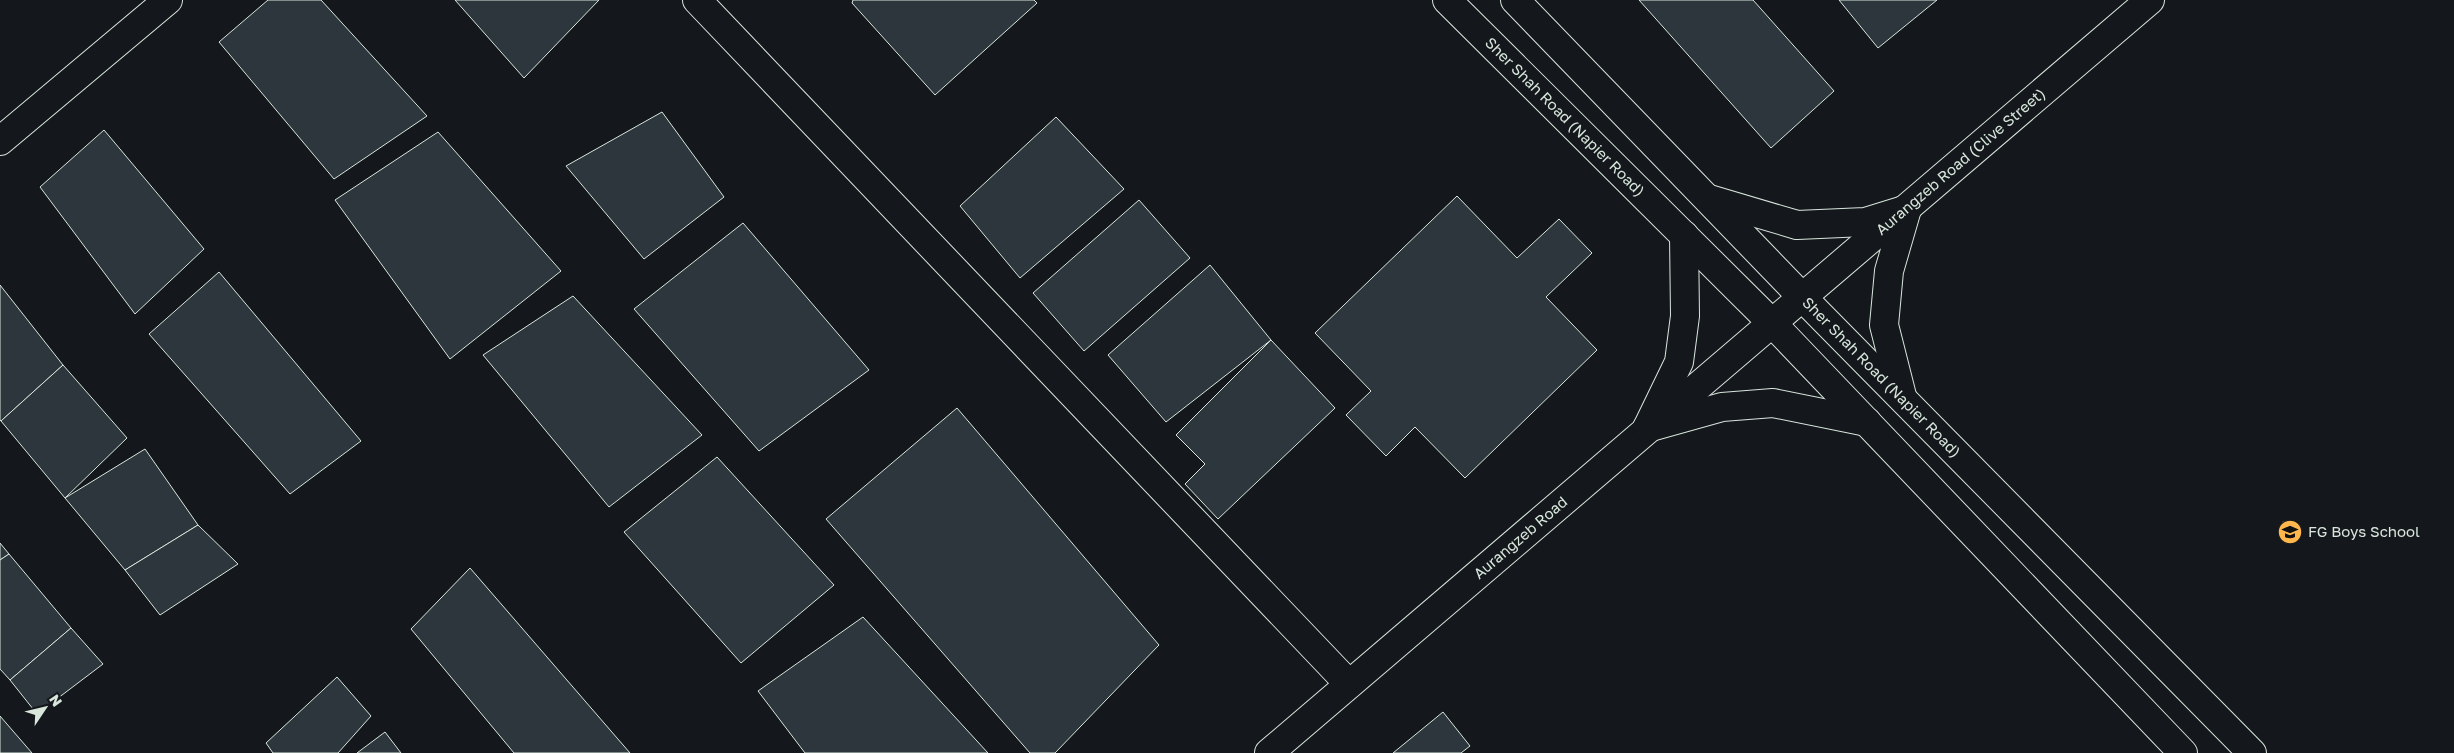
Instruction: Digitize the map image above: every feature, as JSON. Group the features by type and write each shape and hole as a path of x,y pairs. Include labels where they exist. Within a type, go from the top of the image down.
{"main road":[{"path":"0,141 168,0"},
{"path":"697,0 1349,684"},
{"name":"Sher Shah Road (Napier Road)","path":"1447,0 1773,324 2183,753"},
{"name":"Sher Shah Road (Napier Road)","path":"1515,0 1803,298 1902,396 2252,753"},
{"name":"Aurangzeb Road (Clive Street)","path":"1773,324 2150,0"},
{"path":"1707,198 1797,225 1864,222 1907,209"},
{"path":"1902,396 1884,325 1889,271 1907,209"},
{"path":"1647,428 1679,362 1686,316 1684,235"},
{"name":"Aurangzeb Road","path":"1269,753 1647,428 1773,324"},
{"path":"1647,428 1722,407 1773,403 1867,422"}],"building":[{"path":"268,0 321,0 427,116 334,179 219,42"},
{"path":"455,0 599,0 524,78"},
{"path":"853,0 1034,0 1037,3 935,95 852,3"},
{"path":"1639,0 1753,0 1834,91 1771,148"},
{"path":"1839,0 1937,0 1878,48"},
{"path":"662,112 724,197 644,259 566,166"},
{"path":"1056,117 1124,189 1020,278 960,206"},
{"path":"104,130 204,249 135,314 40,187"},
{"path":"438,132 561,271 450,359 335,200"},
{"path":"1457,196 1517,258 1559,219 1592,253 1546,297 1597,350 1465,478 1415,427 1386,456 1346,415 1371,391 1315,333"},
{"path":"1139,200 1190,258 1084,351 1033,293"},
{"path":"743,223 869,370 759,451 634,309"},
{"path":"1210,265 1271,340 1166,422 1108,355"},
{"path":"219,272 361,441 290,494 149,334"},
{"path":"0,285 63,365 1,421 0,420"},
{"path":"573,296 702,435 609,507 483,355"},
{"path":"1271,340 1335,408 1218,519 1185,484 1205,464 1176,435"},
{"path":"63,365 127,438 65,498 1,421"},
{"path":"957,408 1159,645 1055,753 1030,753 826,519"},
{"path":"145,449 198,525 125,570 65,498"},
{"path":"717,457 834,585 741,663 624,532"},
{"path":"198,525 238,564 160,615 125,570"},
{"path":"0,543 9,554 0,560"},
{"path":"9,554 71,628 10,680 0,669 0,560"},
{"path":"470,568 630,753 514,753 411,629"},
{"path":"863,617 988,753 805,753 758,691"},
{"path":"71,628 103,664 37,714 10,680"},
{"path":"337,677 371,716 338,753 273,753 266,743"},
{"path":"1443,712 1470,746 1461,753 1393,753"},
{"path":"0,716 32,753 0,753"},
{"path":"385,732 401,753 357,753"}],"place":[{"name":"FG Boys School","path":"2290,532"}]}
